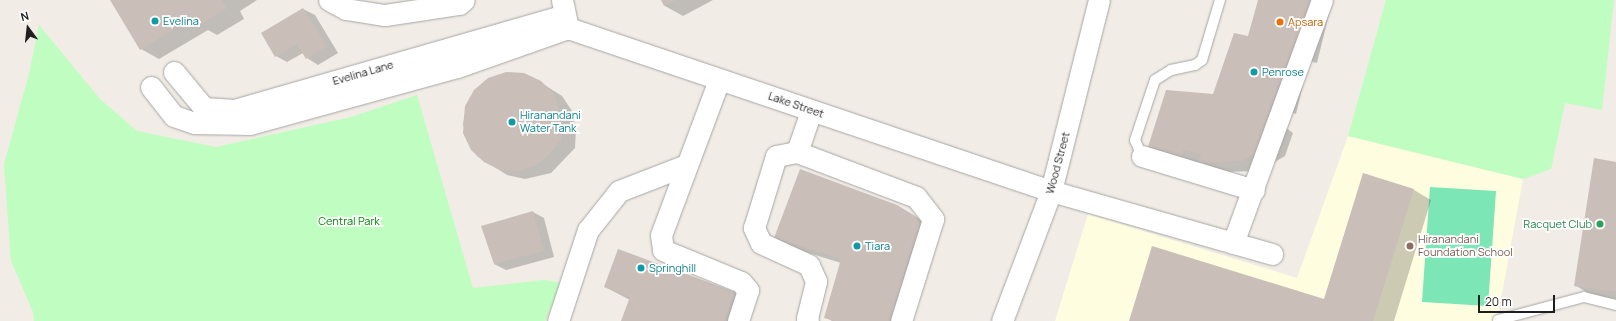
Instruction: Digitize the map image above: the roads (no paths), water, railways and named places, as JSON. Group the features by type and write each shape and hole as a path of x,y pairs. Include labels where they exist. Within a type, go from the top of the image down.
{"street":[{"path":"329,0 346,9 385,16 458,4 464,0"},
{"name":"Wood Street","path":"1002,321 1051,192 1099,0"},
{"path":"1233,243 1254,190 1322,0"},
{"path":"150,87 174,116 194,123 250,124 443,54 565,15"},
{"name":"Lake Street","path":"565,15 719,80 1051,192 1272,254"},
{"name":"Evelina Lane","path":"174,72 204,108 234,110 443,54"},
{"path":"719,80 661,235 664,250 742,282 748,290 738,321"},
{"path":"164,104 188,89"},
{"path":"797,152 811,110"},
{"path":"808,321 807,318 816,281 809,265 761,243 754,228 776,156 797,152 916,197 933,219 901,321"},
{"path":"1142,156 1254,190"},
{"path":"558,321 588,230 620,191 686,165"}],"lane":[{"path":"1142,156 1135,140 1155,80 1171,70 1195,65 1202,60 1220,0"},
{"path":"1498,320 1584,297 1616,305"}],"place":[{"name":"Evelina","path":"155,21"},
{"name":"Apsara","path":"1280,22"},
{"name":"Penrose","path":"1254,72"},
{"name":"Hiranandani Water Tank","path":"512,122"},
{"name":"Racquet Club","path":"1600,224"},
{"name":"Tiara","path":"857,246"},
{"name":"Hiranandani Foundation School","path":"1410,246"},
{"name":"Springhill","path":"641,268"}],"park label":[{"name":"Central Park","path":"349,221"}]}
